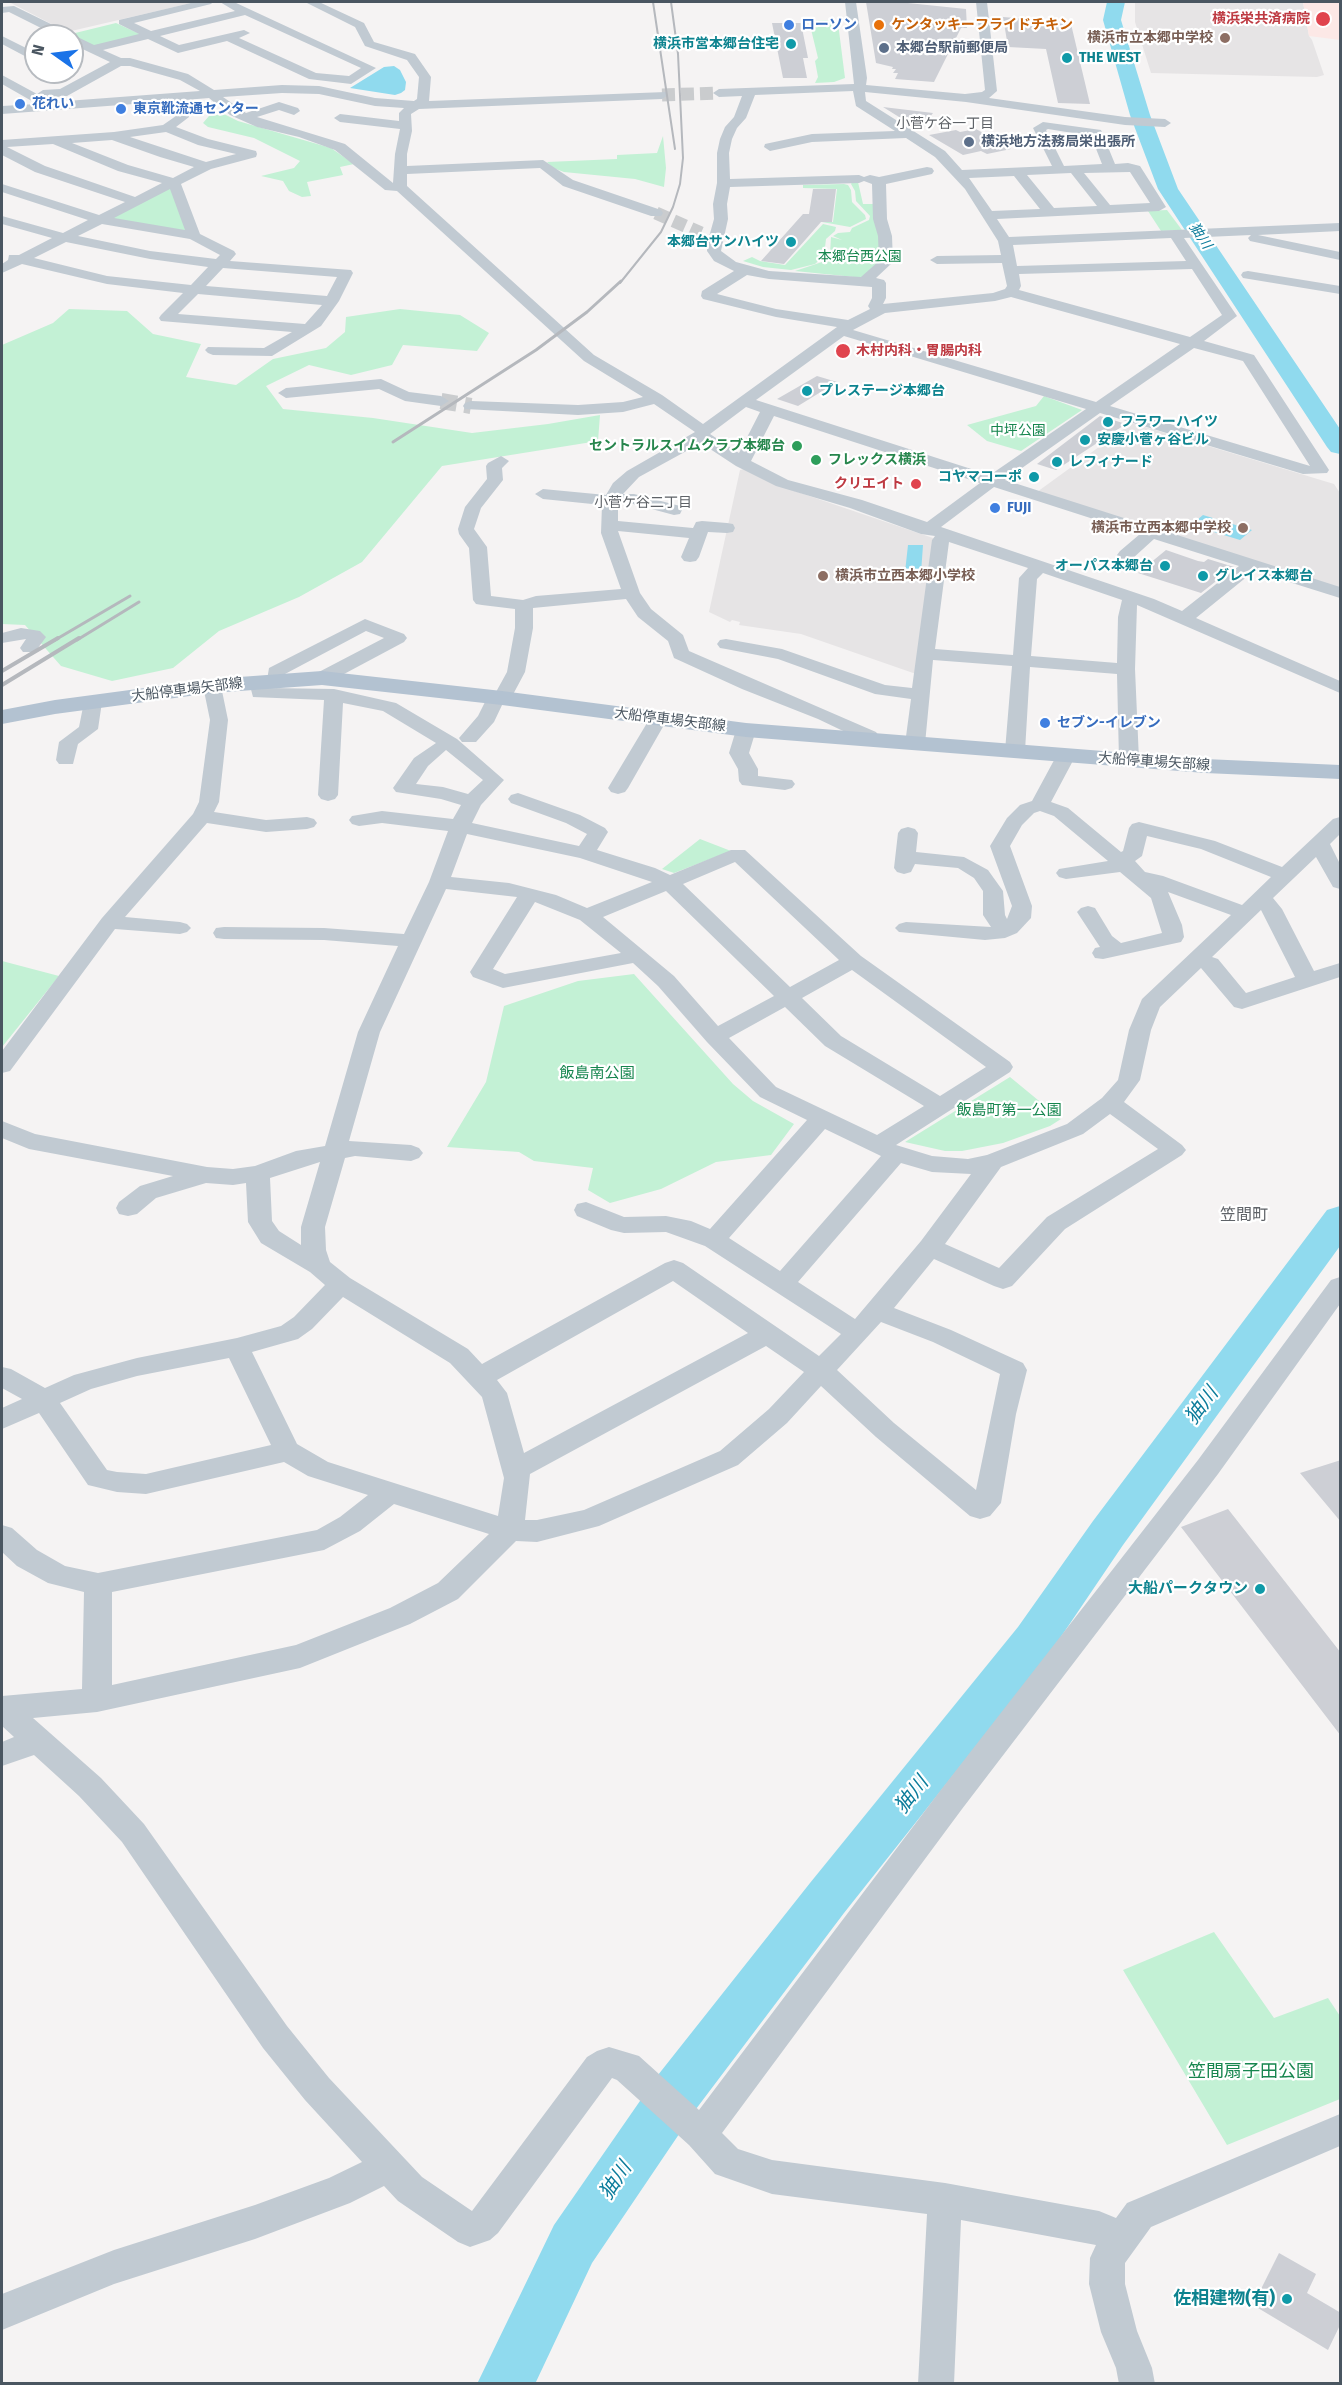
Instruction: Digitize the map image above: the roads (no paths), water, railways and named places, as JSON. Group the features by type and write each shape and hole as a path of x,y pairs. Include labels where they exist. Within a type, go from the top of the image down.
{"main road":[{"name":"大船停車場矢部線","path":"2,717 93,702 267,681 499,698 746,730 1205,766 1341,772"}],"street":[{"path":"207,2 123,22 178,48 278,24"},
{"path":"226,2 370,68 351,80 313,76 228,37"},
{"path":"311,2 360,25 369,44 411,57 422,71 426,82 423,100 405,113 406,126 401,154 400,187"},
{"path":"850,2 861,78 858,100 863,106 940,154 959,174 1005,241 1014,286 1011,292"},
{"path":"982,2 991,91 1003,102 1015,105"},
{"path":"2,10 10,8 42,24"},
{"path":"92,49 248,11"},
{"path":"2,42 24,52"},
{"path":"84,45 119,62"},
{"path":"2,97 63,93 78,80 119,62 130,62 170,71 198,84 209,94 245,117 340,147 390,187 400,187 589,358 657,398 742,463 783,483 856,504 1134,599 1341,688"},
{"path":"2,79 50,106"},
{"path":"719,93 860,88 955,97 1125,121 1163,123"},
{"path":"2,110 299,89 336,92 375,102 417,105 662,95"},
{"path":"750,91 740,118 731,127 726,139 723,153 724,183 720,204 721,219 708,235 714,251 719,258 730,265 769,275 879,282 879,298 875,306 882,309"},
{"path":"955,97 980,97 991,91"},
{"path":"2,144 114,136 167,128 183,117 176,111 178,97"},
{"path":"245,117 279,106 294,111"},
{"path":"340,118 406,126"},
{"path":"1060,170 1039,128 1047,125 1096,133 1110,168"},
{"path":"2,269 206,166 251,154 203,142 167,128"},
{"path":"770,147 812,138 909,134"},
{"path":"114,136 206,166"},
{"path":"54,140 123,168 174,182"},
{"path":"2,150 82,186 136,201"},
{"path":"402,170 543,164 568,183 656,213"},
{"path":"9,180 40,169"},
{"path":"1074,169 1134,235"},
{"path":"959,174 1135,169 1159,207 989,215"},
{"path":"724,183 870,180 927,171"},
{"path":"1018,172 1050,212"},
{"path":"9,180 98,219 194,236 229,254 166,318 308,329"},
{"path":"865,281 886,262 885,236 870,180"},
{"path":"174,182 194,236"},
{"path":"2,220 63,237 150,255 219,264 346,273 332,301 316,323 267,353 213,350"},
{"path":"1005,241 1341,227"},
{"path":"1249,231 1261,240 1341,256"},
{"path":"927,530 991,482 1230,316 1177,233"},
{"path":"2,255 107,280 193,290 332,301"},
{"path":"937,260 1011,264 1197,265"},
{"path":"745,270 707,294 708,296 846,328 1097,408 1309,471 1321,470 1249,358 1011,292 995,297 882,309 846,328 702,434 633,474 619,486 612,500 609,533 631,593 644,613 677,639 680,654 825,715 869,736 872,740"},
{"path":"1248,275 1341,291"},
{"path":"286,393 381,384 405,396 441,401"},
{"path":"471,406 578,410 622,407 657,398"},
{"path":"745,402 1341,593"},
{"path":"742,463 769,411"},
{"path":"501,461 494,466 495,480 473,507 466,529 466,534 478,547 482,600 524,605 536,601 631,593"},
{"path":"543,494 612,500 634,499 674,510"},
{"path":"610,525 698,534"},
{"path":"690,557 702,526 727,528"},
{"path":"1126,555 1151,533"},
{"path":"915,744 924,654 941,540 946,536"},
{"path":"1183,619 1251,565"},
{"path":"1015,751 1028,578 1040,567"},
{"path":"1129,760 1127,617 1129,602 1134,599"},
{"path":"472,802 443,793 403,788 421,762 456,745 487,718 516,672 524,628 524,605"},
{"path":"267,681 276,672 365,624 398,638 328,687"},
{"path":"714,670 736,626"},
{"path":"2,638 21,633 34,635 37,637 28,648"},
{"path":"726,644 782,654 882,690 921,695"},
{"path":"924,654 1126,669"},
{"path":"2,1066 109,922 202,816 209,802 219,720 212,686"},
{"path":"319,1266 314,1250 313,1227 369,1032 439,882 460,825 472,802 494,780 456,745 389,708 328,687"},
{"path":"328,687 328,795"},
{"path":"66,760 69,742 88,729 93,702"},
{"path":"618,788 658,718"},
{"path":"746,730 739,753 748,768 749,781 785,784"},
{"path":"918,925 985,934 1005,932 1020,918 1022,906 1000,846 1014,822 1028,810 1040,805 1066,755"},
{"path":"518,799 573,819 598,832 585,853"},
{"path":"1040,805 1061,812 1160,895 1173,937 1110,952 1088,912"},
{"path":"202,816 266,826 307,823"},
{"path":"359,820 382,818 460,825 585,853 648,872 669,882 833,1041 940,1106"},
{"path":"439,882 509,889 549,899 587,916 666,981 715,1037 768,1092 915,1161 951,1167 968,1167 993,1161 1075,1129 1122,1092 1129,1080 1143,1017 1150,1004 1341,823"},
{"path":"1128,867 1139,828 1208,845 1285,875"},
{"path":"908,832 905,863 940,859 964,863 981,874 993,891 994,915 1005,932"},
{"path":"1319,843 1341,883"},
{"path":"587,916 738,854 853,961 1002,1067 940,1106 888,1150 783,1284"},
{"path":"1066,873 1128,867 1156,880 1272,909 1308,981"},
{"path":"529,894 481,972 503,981 637,956"},
{"path":"109,922 180,928"},
{"path":"224,933 324,934 411,941"},
{"path":"1197,957 1209,964 1242,1002 1341,970"},
{"path":"715,1037 853,961"},
{"path":"930,1247 1003,1280 1056,1223 1174,1150 1110,1103"},
{"path":"714,1240 822,1117"},
{"path":"2,1129 29,1141 233,1177 258,1174 304,1157 355,1148 411,1152"},
{"path":"237,1347 288,1451 318,1469 388,1493 510,1530 537,1532 589,1519 729,1458 778,1416 877,1311 930,1247 993,1161"},
{"path":"128,1208 148,1192 207,1174"},
{"path":"2,1708 98,1700 300,1656 400,1616 448,1591 510,1530 518,1478 494,1393 459,1356 341,1284 319,1266 270,1237 260,1222 258,1174"},
{"path":"586,1209 611,1222 624,1225 666,1224 682,1227 714,1240 857,1332"},
{"path":"479,1377 674,1269 820,1370 885,1430 980,1509 987,1503 1003,1414 1014,1370 942,1336 877,1311"},
{"path":"2,1419 83,1382 289,1333 303,1323 341,1284"},
{"path":"701,2134 958,1790 1208,1467 1338,1294"},
{"path":"516,1470 767,1334"},
{"path":"2,1376 43,1399 98,1478 147,1484 288,1451"},
{"path":"2,1536 27,1558 58,1575 98,1584 324,1539 350,1524 388,1493"},
{"path":"98,1584 98,1700"},
{"path":"2,1708 90,1787 134,1833 275,2037 317,2089 410,2189 470,2230 478,2228 599,2068 609,2062 627,2067 701,2134 727,2162 771,2177 945,2200 1099,2228 1122,2239"},
{"path":"2,1754 40,1742"},
{"path":"1137,2384 1134,2368 1119,2332 1107,2284 1108,2258 1138,2215 1341,2130"},
{"path":"2,2312 114,2266 265,2218 338,2191 390,2166"},
{"path":"936,2384 945,2200"}],"water":[{"path":"394,66 400,70 406,82 405,90 401,93 395,95 350,88 384,67"},
{"path":"1203,515 1252,530 1240,540 1191,525"},
{"path":"908,545 923,545 921,573 905,572"}],"waterway":[{"name":"㹨川","path":"1116,2 1112,20 1140,115 1168,189 1340,447"},
{"name":"㹨川","path":"505,2384 573,2244 677,2092 827,1898 1034,1640 1108,1533 1340,1219"}],"tunnel":[{"path":"662,95 719,93"},
{"path":"656,213 701,233"},
{"path":"441,401 471,406"}],"railway":[{"path":"653,2 675,149"},
{"path":"620,283 661,232 673,207 680,184 683,158 678,54 671,2"},
{"path":"393,442 536,350 587,312 621,281"},
{"path":"55,640 130,596"},
{"path":"77,640 139,602"},
{"path":"2,671 58,638"},
{"path":"2,685 79,638"}],"place":[{"name":"横浜栄共済病院","path":"1323,19"},
{"name":"ローソン","path":"789,25"},
{"name":"ケンタッキーフライドチキン","path":"879,25"},
{"name":"横浜市立本郷中学校","path":"1225,38"},
{"name":"横浜市営本郷台住宅","path":"791,44"},
{"name":"本郷台駅前郵便局","path":"884,48"},
{"name":"THE WEST","path":"1067,58"},
{"name":"花れい","path":"20,104"},
{"name":"東京靴流通センター","path":"121,109"},
{"name":"横浜地方法務局栄出張所","path":"969,142"},
{"name":"本郷台サンハイツ","path":"791,242"},
{"name":"木村内科・胃腸内科","path":"843,351"},
{"name":"プレステージ本郷台","path":"807,391"},
{"name":"フラワーハイツ","path":"1108,422"},
{"name":"安慶小菅ヶ谷ビル","path":"1085,440"},
{"name":"セントラルスイムクラブ本郷台","path":"797,446"},
{"name":"フレックス横浜","path":"816,460"},
{"name":"レフィナード","path":"1057,462"},
{"name":"コヤマコーポ","path":"1034,477"},
{"name":"クリエイト","path":"916,484"},
{"name":"FUJI","path":"995,508"},
{"name":"横浜市立西本郷中学校","path":"1243,528"},
{"name":"オーパス本郷台","path":"1165,566"},
{"name":"横浜市立西本郷小学校","path":"823,576"},
{"name":"グレイス本郷台","path":"1203,576"},
{"name":"セブン-イレブン","path":"1045,723"},
{"name":"大船パークタウン","path":"1260,1589"},
{"name":"佐相建物(有)","path":"1287,2299"}],"district":[{"name":"小菅ケ谷一丁目","path":"945,124"},
{"name":"小菅ケ谷二丁目","path":"643,503"},
{"name":"笠間町","path":"1244,1216"}],"park label":[{"name":"本郷台西公園","path":"860,257"},
{"name":"中坪公園","path":"1018,431"},
{"name":"飯島南公園","path":"597,1074"},
{"name":"飯島町第一公園","path":"1009,1111"},
{"name":"笠間扇子田公園","path":"1251,2072"}]}
